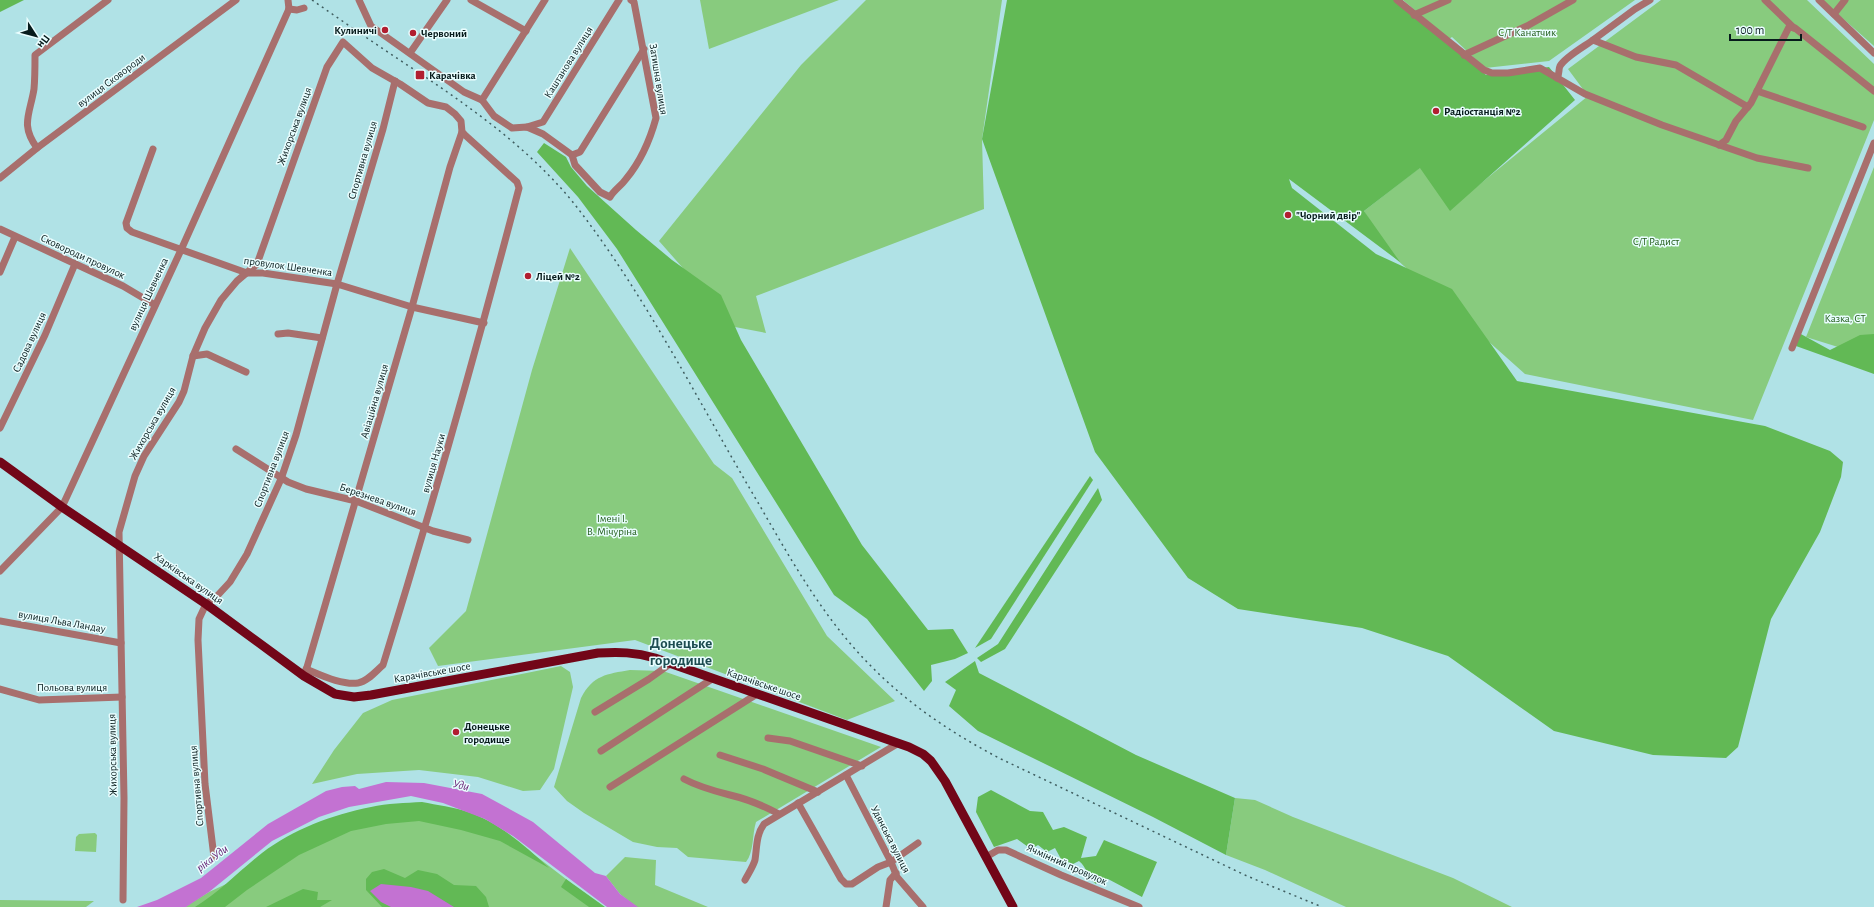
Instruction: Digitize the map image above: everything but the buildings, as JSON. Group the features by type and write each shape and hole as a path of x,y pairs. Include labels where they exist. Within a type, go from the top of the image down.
{"main road":[{"name":"Харківська вулиця","path":"0,462 62,507 206,604 335,694 354,697 371,695"},
{"name":"Карачівське шосе","path":"371,695 598,653 621,651 639,653 909,747 923,754 945,781 1013,907"}],"street":[{"path":"37,148 29,137 27,122 34,89 35,55 108,0"},
{"name":"вулиця Сковороди","path":"0,178 37,148 236,0"},
{"path":"288,0 289,9 297,10 304,8"},
{"path":"359,0 371,26 464,92 482,100 494,116 512,128 527,127 543,134 572,155 580,152 644,49"},
{"path":"410,53 447,0"},
{"path":"471,0 526,31"},
{"path":"482,100 545,0"},
{"name":"Каштанова вулиця","path":"527,127 543,122 619,0"},
{"name":"Затишна вулиця","path":"572,155 575,165 600,192 610,198 640,159 652,134 656,118 644,49 634,2 632,0"},
{"path":"1397,0 1484,70 1492,73 1540,68 1584,94 1662,125 1757,158 1808,168"},
{"path":"1414,15 1430,4 1448,0"},
{"path":"1464,55 1528,26 1574,0"},
{"path":"1557,78 1560,67 1564,62 1635,9 1650,0"},
{"path":"1765,0 1795,28 1874,91"},
{"path":"1819,0 1874,53"},
{"path":"1834,14 1845,0"},
{"name":"вулиця Шевченка","path":"0,571 62,507 181,250 289,9"},
{"path":"1720,145 1726,140 1736,121 1748,107 1789,27 1795,28"},
{"path":"1593,40 1636,57 1676,65 1748,107"},
{"name":"Жихорська вулиця","path":"123,900 122,697 118,545 119,532 135,476 144,456 179,402 184,391 193,356 205,328 222,300 237,281 257,264 327,67 343,42 372,68 395,81"},
{"path":"395,81 428,102 446,106 461,121 462,132"},
{"name":"Спортивна вулиця","path":"214,857 205,784 198,640 199,619 206,604 218,595 230,582 247,554 281,479 296,435 337,284 383,129 395,81"},
{"path":"1757,91 1863,127"},
{"name":"вулиця Науки","path":"305,672 344,682 359,683 372,676 383,665 425,528 484,324 519,188 518,184 462,132"},
{"name":"Авіаційна вулиця","path":"305,672 412,307 450,167 462,132"},
{"path":"1792,348 1874,143"},
{"name":"провулок Шевченка","path":"153,149 126,224 132,232 247,273 263,273 337,284 412,307 484,324"},
{"name":"Сковороди провулок","path":"0,229 123,286 155,304"},
{"path":"0,272 15,237"},
{"name":"Садова вулиця","path":"0,428 45,335 74,264"},
{"path":"278,334 288,333 322,338"},
{"path":"193,356 207,354 246,372"},
{"name":"Березнева вулиця","path":"236,449 281,479 306,489 356,501 425,528 468,540"},
{"name":"вулиця Льва Ландау","path":"0,621 121,643"},
{"path":"595,712 649,679 670,664"},
{"path":"601,751 712,678"},
{"name":"Польова вулиця","path":"0,689 39,700 122,697"},
{"path":"610,787 757,694"},
{"path":"768,738 790,741 862,766"},
{"path":"745,880 755,861 757,839 764,824 897,744"},
{"path":"720,755 763,769 818,792"},
{"name":"Удянська вулиця","path":"846,775 896,873 923,907"},
{"path":"684,779 713,792 731,795 755,803 779,814"},
{"path":"798,803 841,879 846,884 852,884 878,867 891,862 918,843"},
{"name":"Ячмінний провулок","path":"986,857 998,850 1006,850 1061,875 1139,907"},
{"path":"886,907 890,880 896,873"}],"green space":[{"path":"0,0 24,0 0,12"},
{"path":"700,0 839,0 709,49"},
{"path":"866,0 1002,0 982,139 984,209 756,296 766,333 735,327 659,241 801,65"},
{"path":"1007,0 1402,0 1486,75 1549,67 1575,100 1450,211 1420,168 1364,211 1400,262 1289,179 1292,188 1376,254 1452,289 1517,381 1765,426 1830,451 1843,462 1841,477 1820,532 1771,619 1738,747 1726,758 1653,755 1554,731 1448,656 1362,628 1238,609 1188,578 1095,452 982,139"},
{"name":"С/Т Канатчик","path":"1403,0 1635,0 1549,61 1485,68 1452,37 1449,39"},
{"name":"С/Т Радист","path":"1661,0 1807,0 1874,64 1874,120 1753,420 1525,374 1386,250 1364,211 1422,166 1453,206 1588,96 1568,69"},
{"path":"1822,0 1874,0 1874,46"},
{"path":"544,143 566,157 571,167 587,186 636,230 672,260 721,295 741,340 862,545 928,630 953,629 968,653 955,659 931,665 932,681 924,691 867,619 834,595 617,249 578,197 537,152"},
{"name":"Казка, СТ","path":"1874,167 1874,351 1870,357 1806,337"},
{"name":"Імені І. В. Мічуріна","path":"570,248 714,464 732,478 827,636 895,701 847,720 635,640 438,666 429,648 466,611 532,370"},
{"path":"1799,333 1830,350 1860,335 1874,334 1874,374 1796,346"},
{"path":"1090,476 1093,480 991,639 975,648"},
{"path":"1098,488 1102,500 1005,649 981,662 977,658 998,644"},
{"path":"975,661 979,673 1136,755 1235,798 1226,855 1153,817 978,731 949,706 956,690 945,682"},
{"name":"Донецьке городище","path":"561,666 570,672 573,687 554,769 540,790 523,791 478,777 419,770 357,774 312,784 334,750 363,713 392,700"},
{"path":"630,670 663,671 881,747 756,822 752,848 746,862 688,857 677,848 657,847 633,842 584,813 567,801 554,787 581,698 586,690 590,684 601,677"},
{"path":"991,790 1030,811 1043,812 1053,830 1064,827 1087,837 1081,858 1096,856 1104,840 1157,862 1142,897 1108,879 1099,880 1096,884 1091,879 1082,863 1079,861 1073,864 1061,859 1055,848 1047,852 1038,845 1031,849 1017,839 994,847 976,812 978,797"},
{"path":"1235,798 1255,800 1293,817 1453,878 1512,907 1346,907 1265,870 1226,855"},
{"path":"422,802 463,810 491,822 521,843 549,868 500,841 461,830 419,821 386,824 351,831 299,855 247,890 225,907 195,907 221,888 274,844 300,830 327,819 356,810 396,803"},
{"path":"434,818 511,837 566,879 596,907 184,907 209,892 354,825"},
{"path":"95,833 97,835 96,852 75,851 76,837 79,834"},
{"path":"625,857 656,860 655,885 708,907 636,907 620,894 606,876"},
{"path":"384,869 405,878 418,870 437,874 454,885 476,886 486,897 489,907 382,907 366,890 366,879 372,872"},
{"path":"566,879 605,907 589,907 561,887"},
{"path":"303,889 318,892 317,900 332,900 320,907 266,907"},
{"path":"0,900 94,901 86,907 0,907"}],"shaded area":[{"path":"386,782 424,783 482,794 533,822 595,873 606,876 620,894 638,907 607,907 513,836 485,819 443,803 411,796 349,807 319,817 272,841 209,892 186,907 137,907 157,900 201,878 268,824 326,791 342,787 355,786 359,789"},
{"path":"381,884 411,887 428,891 454,907 391,907 381,902 370,891"}],"railway":[{"path":"312,0 442,88 483,118 542,168 576,206 602,241 650,315 808,586 835,625 881,676 929,716 1001,759 1247,876 1322,907"}],"place":[{"name":"Кулиничі","path":"385,30"},
{"name":"Червоний","path":"413,33"},
{"name":"Карачівка","path":"420,75"},
{"name":"Радiостанцiя №2","path":"1436,111"},
{"name":"\"Чорний двір\"","path":"1288,215"},
{"name":"Ліцей №2","path":"528,276"},
{"name":"Донецьке городище","path":"456,732"}],"district":[{"name":"Донецьке городище","path":"681,652"}],"water label":[{"name":"Уди","path":"461,785"},
{"name":"ріка Уди","path":"212,858"}]}
